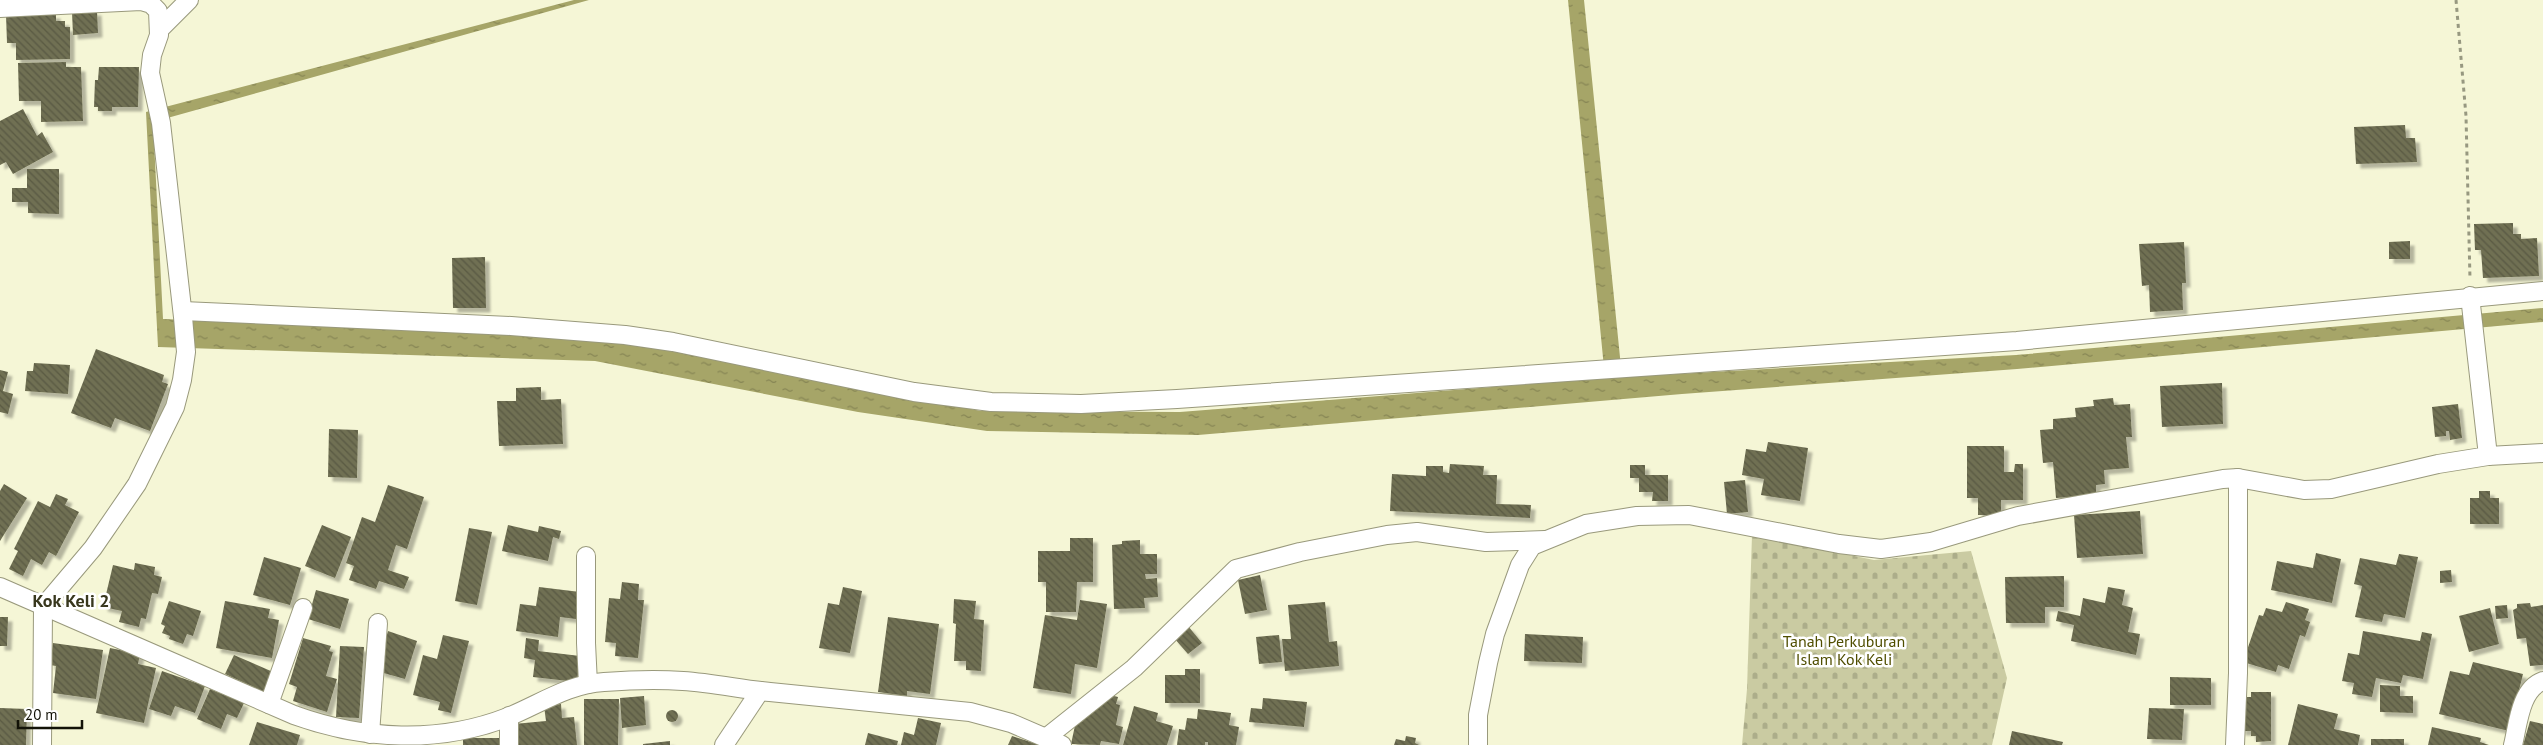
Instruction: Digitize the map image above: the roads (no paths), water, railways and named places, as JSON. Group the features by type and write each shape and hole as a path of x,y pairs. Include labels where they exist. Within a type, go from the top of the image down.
{"street":[{"path":"159,30 189,0"},
{"path":"0,8 147,2 158,11 159,30 150,68 151,86 159,114 186,352 175,407 136,484 93,548 43,607 42,745"},
{"path":"183,314 615,334 673,342 914,392 1019,404 1081,404 1177,400 1596,369 2016,341 2471,303 2543,291"},
{"path":"2471,303 2488,456"},
{"path":"1478,745 1478,715 1482,687 1503,609 1520,565 1532,546 1551,540 1586,524 1664,514 1715,518 1860,548 1881,549 1930,542 2018,516 2238,478 2304,490 2331,489 2438,464 2488,456 2543,453"},
{"path":"2235,745 2238,673 2238,478"},
{"path":"0,587 269,704 324,725 401,741 474,728 509,716 554,694 588,684 682,681 760,691 970,712 991,717 1055,741 1134,668 1236,569 1300,552 1410,533 1486,542 1551,540"},
{"path":"586,556 588,684"},
{"path":"269,704 303,608"},
{"path":"370,734 378,623"},
{"path":"2513,745 2526,695 2532,687 2543,681"},
{"path":"724,745 760,691"},
{"path":"509,716 509,745"}],"water":[{"path":"574,0 589,0 153,122 163,319 620,338 981,411 1180,412 1605,378 1568,0 1584,0 1622,377 2016,355 2543,308 2543,322 2017,369 1682,394 1198,435 987,431 858,412 595,361 158,347 146,112"}],"district":[{"name":"Kok Keli 2","path":"71,600"}],"park label":[{"name":"Tanah Perkuburan Islam Kok Keli","path":"1844,650"}]}
